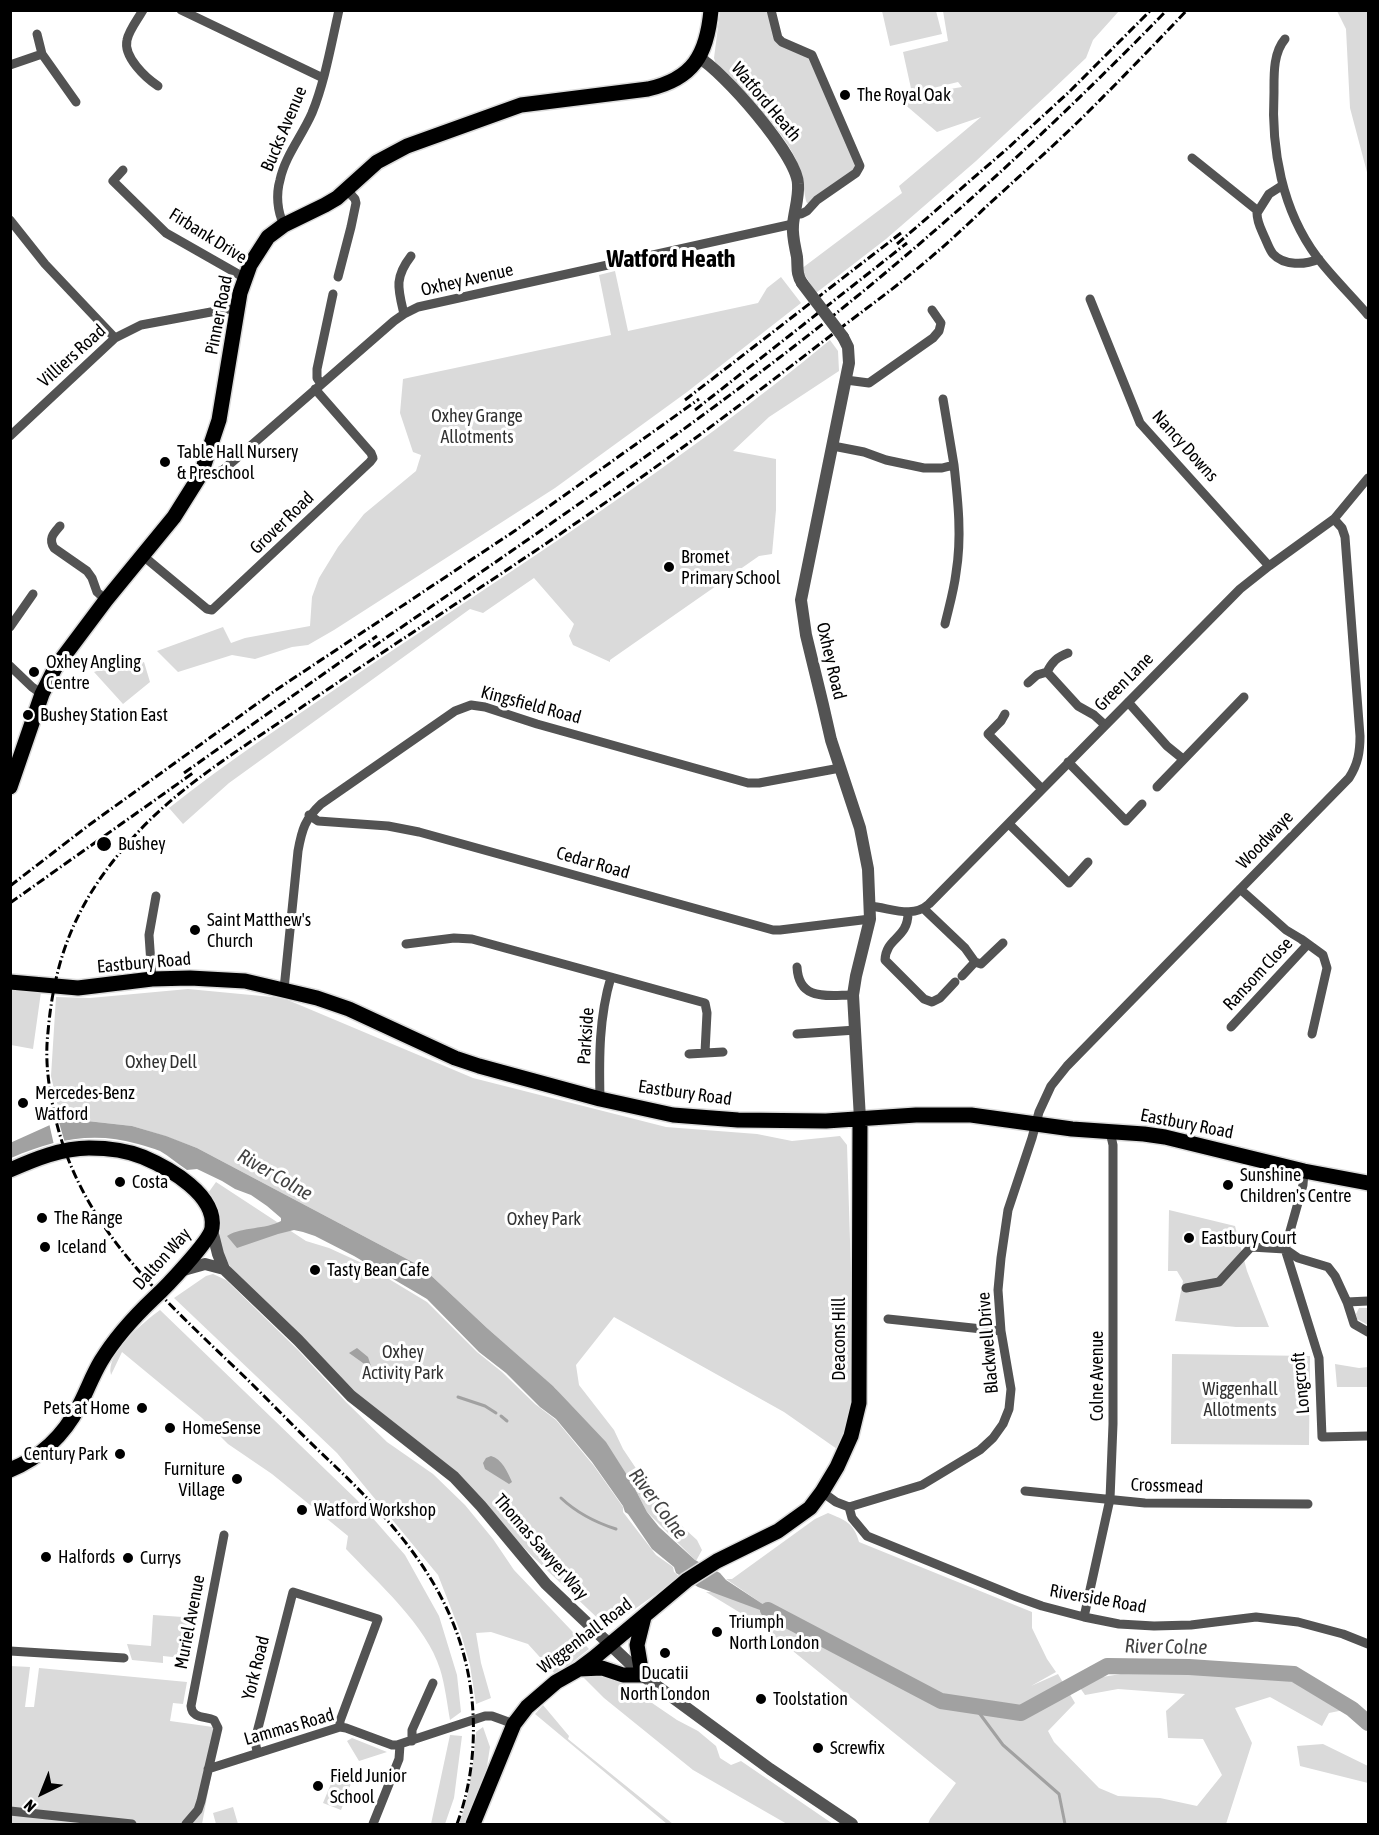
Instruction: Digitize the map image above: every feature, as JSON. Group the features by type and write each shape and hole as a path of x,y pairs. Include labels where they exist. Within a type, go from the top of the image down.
{"main road":[{"path":"698,57 709,32 711,10"},
{"name":"Pinner Road","path":"10,787 14,760 26,739 42,694 66,652 174,517 201,474 219,420 237,310 245,278 262,245 276,230 325,206 377,162 407,146 521,105 662,86 684,75 698,57"},
{"path":"10,746 15,746 26,739"},
{"name":"Eastbury Road","path":"10,982 78,988 190,978 244,981 284,989 349,1009 471,1063 600,1099 672,1115 749,1120 826,1121 916,1115 971,1115 1035,1124 1144,1134 1189,1142 1304,1171 1368,1183"},
{"name":"Deacons Hill","path":"778,1532 810,1508 822,1492 851,1436 859,1403 860,1119"},
{"name":"Dalton Way","path":"10,1170 71,1149 115,1149 131,1153 163,1167 191,1186 206,1203 212,1230 180,1271 112,1343 94,1373 79,1407 64,1430 36,1457 10,1470"},
{"name":"Wiggenhall Road","path":"473,1824 514,1724 527,1707 556,1682 579,1669 610,1645 687,1580 778,1532"},
{"path":"579,1669 602,1668 623,1675 642,1675 637,1645 644,1617"}],"street":[{"path":"143,10 127,39 127,48 143,75 158,86"},
{"path":"181,10 193,13 323,78"},
{"name":"Bucks Avenue","path":"284,225 279,214 280,178 313,110 339,10"},
{"path":"771,10 778,38 782,42 813,55 860,166 856,173 794,219"},
{"path":"37,34 42,54 76,102"},
{"path":"1285,39 1279,46 1277,54 1273,102 1275,137 1283,184 1298,226 1319,259 1368,315"},
{"path":"10,64 42,54"},
{"name":"Watford Heath","path":"698,57 719,73 771,131 788,156 798,184 794,219"},
{"path":"1192,158 1258,211"},
{"name":"Firbank Drive","path":"123,170 113,181 156,224 176,239 245,278"},
{"path":"1283,184 1269,194 1258,211 1259,226 1271,250 1285,261 1309,263 1319,259"},
{"path":"338,277 356,203 346,190"},
{"path":"10,219 45,264 115,338"},
{"name":"Oxhey Road","path":"794,219 797,273 843,337 849,351 846,380 801,600 806,635 831,740 864,846 870,912 853,995 860,1119"},
{"name":"Oxhey Avenue","path":"201,474 212,474 223,470 404,314 418,307 794,219"},
{"path":"404,314 397,288 403,266 411,256"},
{"path":"318,386 317,369 333,294"},
{"name":"Nancy Downs","path":"1090,299 1140,423 1269,566"},
{"name":"Villiers Road","path":"10,436 115,338 141,325 227,309 237,310"},
{"path":"846,380 869,383 933,338 939,331 941,323 932,310"},
{"name":"Grover Road","path":"142,555 207,609 212,610 370,462 373,458 371,453 318,386"},
{"path":"943,399 959,506 957,572 945,624"},
{"path":"833,446 924,468 954,465"},
{"name":"Green Lane","path":"924,909 1240,589 1334,519 1368,478"},
{"name":"Woodwaye","path":"1035,1124 1045,1097 1057,1077 1349,778 1354,770 1360,736 1345,537 1334,519"},
{"path":"60,526 52,537 51,544 87,571 97,592 106,600"},
{"path":"10,627 33,594"},
{"path":"1028,683 1037,675 1047,672 1055,660 1068,653"},
{"path":"10,666 42,694"},
{"path":"1047,672 1078,706 1094,715 1105,725"},
{"path":"1157,786 1244,697"},
{"path":"1128,702 1167,746 1183,759"},
{"name":"Kingsfield Road","path":"309,815 321,804 455,711 471,705 485,707 537,724 748,783 840,768"},
{"path":"1005,714 988,734 1042,789"},
{"path":"1358,757 1368,760"},
{"path":"1068,762 1126,821 1142,804"},
{"path":"284,989 298,851 301,835 309,815"},
{"name":"Cedar Road","path":"309,815 318,821 388,826 419,832 773,930 786,930 870,912"},
{"path":"1009,824 1069,883 1088,862"},
{"name":"Ransom Close","path":"1240,889 1286,930 1323,956 1327,968 1312,1034"},
{"path":"152,980 149,935 156,896"},
{"path":"870,912 908,913 924,909 979,964 1004,943"},
{"path":"908,913 906,926 886,949 885,960 924,999 932,1002 940,998 975,962"},
{"path":"406,945 441,939 465,938 654,988 705,1004 708,1013 705,1052"},
{"name":"Ransom Close","path":"1231,1027 1308,944"},
{"path":"797,967 800,982 809,992 822,995 853,995"},
{"name":"Parkside","path":"600,1099 599,1054 603,1006 611,977"},
{"path":"797,1034 856,1030"},
{"path":"689,1054 723,1052"},
{"name":"Blackwell Drive","path":"849,1507 922,1485 980,1450 1003,1424 1009,1409 1011,1389 1001,1331 998,1290 1001,1258 1008,1210 1035,1124"},
{"name":"Colne Avenue","path":"1084,1617 1110,1499 1113,1424 1113,1145 1110,1132"},
{"path":"1285,1249 1303,1185 1304,1171"},
{"name":"Thomas Sawyer Way","path":"212,1230 224,1269 298,1340 351,1396 454,1477 481,1506 530,1567 573,1611 642,1675 770,1770 852,1824"},
{"path":"1186,1288 1218,1282 1251,1247 1285,1249 1298,1258 1328,1267 1335,1276 1347,1302 1354,1324 1368,1332"},
{"name":"Longcroft","path":"1285,1249 1319,1358 1322,1437 1368,1436"},
{"path":"180,1271 205,1264 224,1269"},
{"path":"1347,1302 1368,1301"},
{"path":"888,1319 1001,1331"},
{"name":"Crossmead","path":"1025,1491 1145,1503 1308,1504"},
{"path":"822,1492 836,1502 849,1507"},
{"name":"Riverside Road","path":"849,1507 852,1518 867,1536 1017,1598 1042,1606 1119,1624 1154,1626 1191,1625 1256,1617 1298,1622 1343,1634 1368,1644"},
{"name":"Muriel Avenue","path":"208,1769 217,1724 211,1718 194,1715 191,1707 224,1535"},
{"name":"York Road","path":"257,1752 255,1740 293,1592 378,1619 340,1721 340,1727"},
{"path":"10,1651 124,1658"},
{"path":"411,1741 412,1730 433,1683"},
{"name":"Lammas Road","path":"208,1769 340,1727 392,1745 411,1741 485,1716 492,1716 514,1724"},
{"path":"373,1824 399,1759 400,1744"},
{"path":"186,1824 198,1810 208,1769"},
{"path":"10,1811 132,1824"}],"green space":[{"path":"720,11 768,11 776,41 810,56 854,158 856,170 810,203 806,201 801,173 787,144 765,115 716,65 714,58"},
{"path":"882,11 936,11 942,34 890,46"},
{"path":"943,11 1119,11 1093,40 1086,58 1048,94 976,161 886,239 816,293 801,269 902,193 899,186 981,117 937,132 902,102 913,95 962,87 958,82 912,93 903,52 948,41"},
{"path":"1337,11 1368,11 1368,176 1350,108 1346,29"},
{"name":"Oxhey Grange Allotments","path":"615,271 628,331 758,303 767,288 781,277 801,303 687,392 555,488 308,645 292,647 255,659 232,655 178,672 157,651 223,627 231,643 245,638 310,626 312,597 319,578 338,547 364,514 416,471 421,455 413,452 400,413 403,379 611,335 599,275"},
{"path":"830,340 838,351 839,371 769,417 733,451 776,459 776,510 772,554 759,556 610,662 573,645 569,636 574,624 534,578 483,613 470,609 229,783 183,824 169,808 281,726 594,516 773,386"},
{"path":"144,662 150,682 123,704 94,672 111,666 113,672"},
{"name":"Oxhey Park","path":"188,989 283,998 473,1078 666,1127 757,1134 792,1141 840,1136 847,1145 854,1417 837,1449 784,1412 614,1317 576,1365 579,1385 614,1430 623,1449 664,1510 697,1540 702,1550 696,1561 647,1512 632,1483 555,1388 422,1267 197,1148 132,1126 75,1118 61,1120 51,1076 56,997 90,998"},
{"path":"11,990 41,992 33,1049 11,1045"},
{"name":"Oxhey Activity Park","path":"216,1182 306,1241 329,1248 364,1264 427,1302 477,1352 556,1420 594,1466 623,1507 623,1512 656,1555 673,1567 674,1572 680,1577 608,1628 497,1520 356,1394 231,1268 218,1246 221,1225 206,1196"},
{"path":"1169,1210 1235,1226 1247,1271 1269,1327 1236,1327 1175,1321 1183,1281 1177,1271 1168,1271"},
{"path":"213,1274 226,1280 387,1442 433,1474 465,1505 493,1539 514,1570 589,1649 556,1675 528,1644 491,1632 476,1633 481,1663 491,1698 476,1704 470,1665 461,1634 438,1575 337,1453 174,1298 206,1276"},
{"path":"1359,1308 1368,1308 1368,1325 1357,1319 1356,1314"},
{"path":"160,1310 357,1500 405,1555 439,1616 457,1675 461,1712 450,1720 442,1675 433,1653 400,1605 346,1549 348,1536 272,1474 228,1444 202,1418 122,1352 111,1375 114,1357 120,1348 136,1330"},
{"name":"Wiggenhall Allotments","path":"1172,1354 1310,1356 1309,1445 1171,1444"},
{"path":"1335,1364 1359,1368 1368,1367 1368,1387 1337,1387"},
{"path":"828,1513 848,1523 859,1542 1032,1612 1032,1628 1056,1672 1031,1686 1058,1674 1075,1703 1048,1731 1054,1742 1099,1788 1118,1796 1160,1798 1197,1806 1222,1775 1203,1739 1168,1738 1166,1711 1185,1694 1118,1689 1085,1695 1078,1685 1096,1678 1133,1672 1234,1676 1289,1681 1304,1685 1330,1699 1344,1710 1329,1713 1322,1726 1270,1697 1235,1708 1252,1743 1226,1824 928,1824 956,1783 762,1626 706,1592 714,1592 783,1618 726,1579 732,1579 815,1519"},
{"path":"153,1615 198,1618 191,1659 163,1656 163,1663 132,1660 127,1644 151,1646"},
{"path":"10,1666 30,1667 25,1707 34,1707 39,1668 187,1682 183,1704 173,1703 170,1721 220,1728 202,1824 11,1824"},
{"path":"591,1673 611,1675 677,1720 698,1731 716,1746 720,1758 731,1765 741,1761 833,1824 787,1824 693,1770 604,1698 583,1677"},
{"path":"543,1705 569,1736 568,1739 673,1824 667,1824 535,1714"},
{"path":"483,1727 490,1747 485,1779 479,1786 482,1789 468,1824 459,1824 468,1790 476,1732"},
{"path":"450,1735 462,1736 454,1798 445,1824 431,1824"},
{"path":"352,1738 387,1752 359,1761 347,1741"},
{"path":"1323,1744 1368,1766 1368,1783 1300,1766 1297,1746"},
{"path":"335,1774 352,1781 341,1810 323,1803"},
{"path":"233,1807 238,1824 216,1824 213,1813"}],"shaded area":[{"path":"75,1118 132,1126 197,1148 422,1267 553,1386 606,1442 647,1512 659,1527 695,1560 720,1573 726,1580 787,1620 698,1587 676,1573 674,1567 652,1549 592,1462 556,1419 540,1407 506,1373 479,1352 427,1299 354,1256 303,1232 294,1230 237,1248 227,1236 275,1224 281,1221 281,1218 251,1195 197,1169 187,1170 155,1149 105,1138 73,1139 42,1146 11,1158 10,1143 61,1120"},
{"path":"357,1348 368,1357 370,1368 349,1353"},
{"path":"491,1456 501,1463 512,1482 509,1484 485,1469 483,1463"}],"pier":[{"path":"58,1119 65,1143 54,1145 49,1123"}],"waterway":[{"path":"458,1397 485,1406 496,1413"},
{"path":"501,1416 507,1421"},
{"path":"561,1498 586,1516 616,1529"},
{"name":"River Colne","path":"768,1610 941,1701 1021,1713 1107,1666 1189,1667 1294,1674 1352,1709 1368,1723"},
{"path":"974,1706 1003,1745 1059,1794 1065,1824"}],"railway":[{"path":"897,244 1069,92 1151,10"},
{"path":"373,647 664,443 834,315 921,243 1005,168 1167,10"},
{"path":"457,1824 468,1784 472,1756 473,1713 468,1672 457,1634 442,1599 423,1566 375,1506 171,1306 120,1248 98,1217 79,1183 64,1147 53,1107 47,1061 48,1032 57,974 75,923 102,876 119,854 157,813 195,781 632,484 891,290 949,242 1066,134 1187,10"},
{"path":"685,400 901,233"},
{"path":"695,410 907,243"},
{"path":"10,886 89,825 276,690 516,530 699,399"},
{"path":"184,773 377,636"},
{"path":"10,903 193,773"}],"place":[{"name":"The Royal Oak","path":"845,95"},
{"name":"Table Hall Nursery & Preschool","path":"165,462"},
{"name":"Bromet Primary School","path":"669,567"},
{"name":"Oxhey Angling Centre","path":"34,672"},
{"name":"Bushey Station East","path":"28,715"},
{"name":"Bushey","path":"104,844"},
{"name":"Saint Matthew's Church","path":"195,930"},
{"name":"Mercedes-Benz Watford","path":"23,1103"},
{"name":"Costa","path":"120,1182"},
{"name":"Sunshine Children's Centre","path":"1228,1185"},
{"name":"The Range","path":"42,1218"},
{"name":"Eastbury Court","path":"1189,1238"},
{"name":"Iceland","path":"45,1247"},
{"name":"Tasty Bean Cafe","path":"315,1270"},
{"name":"Pets at Home","path":"142,1408"},
{"name":"HomeSense","path":"170,1428"},
{"name":"Century Park","path":"120,1454"},
{"name":"Furniture Village","path":"237,1479"},
{"name":"Watford Workshop","path":"302,1510"},
{"name":"Halfords","path":"46,1557"},
{"name":"Currys","path":"128,1558"},
{"name":"Triumph North London","path":"717,1632"},
{"name":"Ducatii North London","path":"665,1653"},
{"name":"Toolstation","path":"761,1699"},
{"name":"Screwfix","path":"818,1748"},
{"name":"Field Junior School","path":"318,1786"}],"district":[{"name":"Watford Heath","path":"671,259"}],"park label":[{"name":"Oxhey Dell","path":"161,1062"}]}
